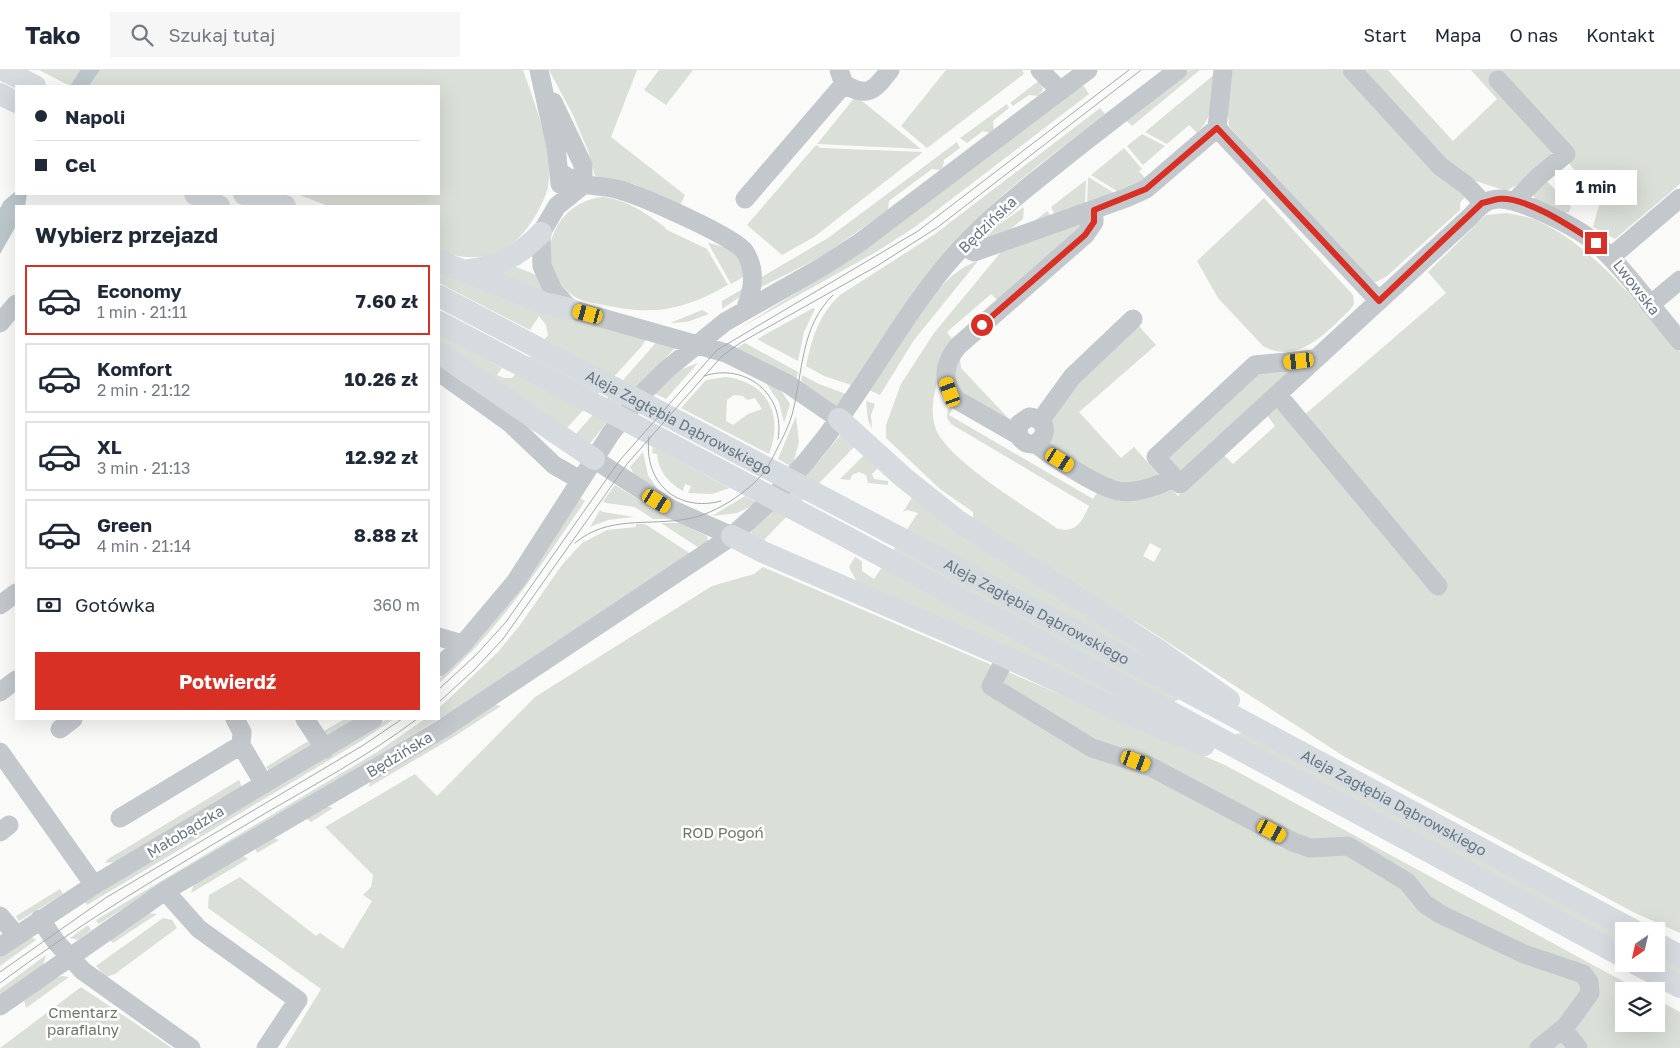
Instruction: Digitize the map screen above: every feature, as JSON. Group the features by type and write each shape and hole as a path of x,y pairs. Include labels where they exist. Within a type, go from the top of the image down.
{"main road":[{"path":"3,70 33,85"},
{"path":"0,94 15,102"},
{"path":"198,195 217,205"},
{"path":"245,195 265,205"},
{"path":"246,195 282,205"},
{"path":"464,271 507,260 523,251 540,233"},
{"path":"440,261 544,303 570,309"},
{"name":"Aleja Zagłębia Dąbrowskiego","path":"440,297 908,542 1618,922"},
{"name":"Aleja Zagłębia Dąbrowskiego","path":"440,323 841,534 1615,952"},
{"path":"440,354 594,459"},
{"path":"839,419 903,477 958,521 1158,650 1307,756"},
{"path":"732,536 763,552 1006,657 1130,715 1291,778"},
{"path":"1651,972 1680,987"}],"street":[{"path":"744,199 842,77 853,89 870,91 876,88 890,70"},
{"path":"1040,70 1060,91"},
{"path":"440,666 463,644 516,581 611,433 642,394 666,370 725,322 822,267 859,243 1088,70"},
{"name":"Będzińska","path":"64,959 165,891 442,729 732,536 762,510 804,466 839,419 915,306 963,246 1011,200 1116,116 1178,70"},
{"path":"963,246 974,252 1134,195 1154,183 1217,128 1223,70"},
{"path":"1352,70 1440,166 1466,185 1482,203"},
{"path":"541,76 560,172 560,188 556,206 540,233 542,266 553,290 570,309 726,353 772,374 839,419"},
{"path":"541,76 583,165 583,185"},
{"path":"1498,80 1566,154 1538,177 1516,201"},
{"path":"1217,128 1379,301"},
{"path":"560,172 583,185 620,190 737,243 749,258 754,276 751,297 745,310"},
{"path":"556,206 583,185"},
{"name":"Lwowska","path":"1679,336 1650,305 1611,257 1680,198"},
{"path":"1315,359 1255,365 1156,457 1180,484 1278,395 1482,203 1498,199 1516,201 1543,212 1581,233 1596,243 1611,257"},
{"path":"1094,210 1094,222 1085,235 950,354 945,368 950,392 957,400 1018,435 1022,441 1036,444 1102,485 1117,491 1129,491 1153,486 1174,477"},
{"path":"1650,305 1680,280"},
{"path":"0,323 15,305"},
{"path":"1040,420 1072,377 1133,319"},
{"path":"440,373 510,423 554,465 580,480"},
{"path":"1278,395 1438,586"},
{"path":"1018,435 1018,429 1024,420 1029,418 1040,420"},
{"path":"1036,444 1042,439 1045,432 1040,420"},
{"path":"594,459 629,484 671,509 732,536"},
{"path":"0,604 15,594"},
{"path":"440,637 463,644"},
{"path":"1006,657 988,689 1092,748 1151,766 1293,842 1310,848 1348,846 1407,882 1426,904 1440,914 1524,954 1583,974 1589,982 1590,993 1563,1029 1540,1048"},
{"path":"0,692 15,681"},
{"path":"236,720 242,732 241,745 264,784"},
{"path":"306,720 325,749"},
{"name":"Małobądzka","path":"0,947 94,885 371,720"},
{"path":"120,818 241,745"},
{"path":"3,761 94,885"},
{"path":"165,891 199,929 298,1000 266,1048"},
{"path":"0,916 17,936"},
{"path":"40,919 64,959 191,1048"},
{"path":"0,1006 64,959"},
{"path":"1563,1029 1578,1048"}],"green space":[{"path":"39,70 80,70 71,85"},
{"path":"100,70 523,70 544,136 547,149 549,182 539,209 528,227 507,247 496,253 483,256 455,255 440,251 440,205 325,205 300,195 440,195 440,85 90,85"},
{"path":"549,70 637,70 611,137 685,195 680,205 634,184 595,176 589,153 573,115"},
{"path":"659,70 693,70 666,105 644,90"},
{"path":"946,70 1022,70 1024,74 927,148 901,126"},
{"path":"1190,70 1200,70 1132,126 1126,120"},
{"path":"1231,70 1341,70 1438,173 1465,197 1460,203 1460,210 1387,276 1376,282 1370,281 1229,126 1227,103"},
{"path":"1363,70 1388,70 1453,141 1497,99 1471,70 1680,70 1680,184 1615,239 1593,227 1600,202 1496,72 1489,78 1552,145 1551,159 1526,180 1506,191 1470,179 1444,158"},
{"path":"1216,73 1210,113 1203,127 1197,133 1189,125 1167,144 1145,132"},
{"path":"1041,79 1043,90 1038,96 1029,95 1013,106 1010,103"},
{"path":"1083,85 1089,94 915,227 876,252 738,329 838,267"},
{"path":"856,96 921,149 817,144"},
{"path":"1007,104 1009,108 993,121 994,131 990,133 983,131 967,143 960,138"},
{"path":"1100,108 1105,114 1005,193 952,246 899,314 851,385 824,376 806,366 817,327 827,310 840,295 935,234"},
{"path":"1142,134 1165,146 1143,165 1127,146"},
{"path":"957,142 960,148 944,160 943,167 940,170 932,169 889,201 888,210 821,257 761,287 760,278 828,238"},
{"path":"816,145 821,148 923,152 814,237 782,255 747,225"},
{"path":"1124,148 1142,169 1139,171 1147,181 1120,193 1091,175"},
{"path":"1088,177 1116,194 1087,205"},
{"path":"1086,180 1085,206 1027,227 1047,211 1051,216 1054,213 1051,207"},
{"path":"1546,180 1571,207 1569,212 1565,213 1535,199 1533,194"},
{"path":"603,197 620,201 636,208 665,227 665,229 707,249 728,285 697,300 654,310 622,308 589,302 575,297 561,284 553,269 550,253 552,238 559,223 570,211 585,202"},
{"path":"1264,198 1353,295 1354,304 1350,310 1331,328 1311,344 1288,352 1276,351 1263,346 1218,298 1197,261"},
{"path":"1024,207 1023,219 1003,235 987,239 987,233"},
{"path":"1506,213 1523,216 1561,233 1599,263 1633,298 1680,352 1680,933 1665,926 1665,922 1655,922 1633,912 1345,757 1141,625 1070,585 973,522 973,512 940,489 886,438 886,425 901,384 934,333 1001,252 1078,224 1081,227 1000,303 991,294 947,332 954,342 941,371 933,402 934,423 940,436 952,451 987,481 1058,529 1064,530 1078,525 1089,506 951,424 947,418 948,409 953,402 955,404 949,415 1093,499 1105,481 1052,448 1048,438 1048,428 1074,381 1138,325 1156,345 1079,412 1121,458 1134,447 1178,496 1223,454 1233,464 1275,426 1267,415 1279,403 1295,423 1446,293 1428,272 1486,215","holes":["1150,543 1161,549 1154,562 1143,556"]},
{"path":"708,243 725,247 734,252 747,275 731,284"},
{"path":"978,261 914,340 880,395 869,390 916,316 931,298 946,281 962,269"},
{"path":"511,265 539,276 551,294 488,272"},
{"path":"440,272 647,337 642,346 566,429 440,344 440,334 502,368 497,375 504,378 512,378 548,335 546,325 539,316 530,330 440,284"},
{"path":"744,288 740,297 722,309 722,301"},
{"path":"813,308 815,309 804,332 798,361 757,339"},
{"path":"702,310 709,314 687,322 670,323"},
{"path":"659,339 676,346 623,402 590,443 575,435"},
{"path":"745,343 798,372 797,379 737,348"},
{"path":"959,351 961,368 1011,421 960,396 950,367"},
{"path":"698,363 666,399 654,393 680,370"},
{"path":"1294,369 1192,468 1180,470 1172,467 1166,454 1254,372"},
{"path":"802,375 819,384 846,394 838,405 835,405 801,382"},
{"path":"726,377 741,380 753,386 762,394 769,403 775,427 769,454 681,408 706,380","holes":["734,395 743,396 747,400 755,398 762,409 748,414 733,425 726,421 727,400"]},
{"path":"766,380 782,392 790,404 784,423 779,402 766,383"},
{"path":"866,401 875,404 871,415 872,429 868,420"},
{"path":"796,416 799,442 792,467 778,459"},
{"path":"842,433 857,444 762,542 751,534 820,460"},
{"path":"653,447 730,488 712,494 688,493 691,486 685,484 683,491 665,476 659,465 657,454 652,453"},
{"path":"643,452 648,475 659,491 634,474 630,467"},
{"path":"866,453 880,466 872,474 874,479 888,481 888,485 868,483 866,475 859,472 852,475 850,480 840,479"},
{"path":"615,485 670,519 653,519 635,507 606,503 603,501"},
{"path":"745,496 758,503 737,513 712,516"},
{"path":"913,496 1150,651 1181,698 1152,714 859,586 849,567 855,557 862,561 862,571 874,579 918,513 907,510 903,512"},
{"path":"580,498 585,501 518,597 481,641 440,682 440,678 478,641 518,593"},
{"path":"600,510 634,517 608,520 590,527"},
{"path":"661,523 680,523 707,536 708,541 699,548"},
{"path":"636,524 645,524 691,554 440,719 440,707 498,652 520,625 562,565 582,543 607,530 636,527"},
{"name":"ROD Pogoń","path":"763,567 1225,765 1624,982 1615,982 1615,1032 1665,1032 1665,1004 1680,1012 1680,1048 285,1048 321,989 208,908 209,895 240,877 316,936 320,933 343,949 372,901 363,895 371,887 373,875 325,827 415,774 437,796 535,697 712,586 754,574"},
{"path":"493,704 501,706 452,738 369,787 371,779"},
{"path":"343,720 355,720 326,737 322,732"},
{"path":"385,720 392,720 361,741 87,905 84,901"},
{"path":"424,720 438,720 145,894 99,924 96,920 377,752"},
{"path":"1245,731 1615,931 1615,941 1234,735"},
{"path":"313,738 311,747 269,771 266,767"},
{"path":"239,780 242,787 116,862 105,863 108,859"},
{"path":"326,806 333,808 311,822 306,818"},
{"path":"272,837 279,840 257,853 255,847"},
{"path":"242,855 248,859 191,893 194,883"},
{"path":"60,889 63,894 19,921 16,916"},
{"path":"147,913 157,914 113,943 108,938"},
{"path":"163,918 172,920 177,928 115,974 106,977 96,966"},
{"path":"88,925 91,930 78,940 70,938"},
{"path":"32,937 36,940 0,966 0,956"},
{"path":"46,955 43,965 0,998 0,989"},
{"path":"1665,959 1680,967 1680,977 1665,969"},
{"path":"62,976 69,977 26,1008 24,1000 51,980"},
{"name":"Cmentarz parafialny","path":"81,987 172,1048 0,1048"}],"shaded area":[{"path":"80,70 100,70 90,85 71,85"},
{"path":"15,192 15,195 27,195 25,205 15,205 15,228 0,254 0,208 4,201"}],"tram line":[{"path":"440,688 476,655 506,622 620,460 717,350 918,231 1129,70"},
{"path":"440,701 474,670 503,639 627,464 722,356 740,343 877,266 938,227 1141,70"},
{"path":"575,543 601,528 615,525 672,521 697,517 726,504 752,485 767,468 788,426 809,335 815,320 833,295"},
{"path":"704,376 720,373 734,374 748,378 760,386 769,396 776,409 779,423 778,439"},
{"path":"649,437 649,453 652,468 666,490 677,498 690,502 705,504 721,501"},
{"path":"0,972 107,897 362,746 401,720"},
{"path":"0,983 63,938 127,897 359,758 416,720"}],"route":[{"path":"982,325 1085,235 1094,222 1094,210 1146,189 1217,128 1379,301 1471,216 1482,203 1498,199 1516,201 1543,212 1596,243"}]}
